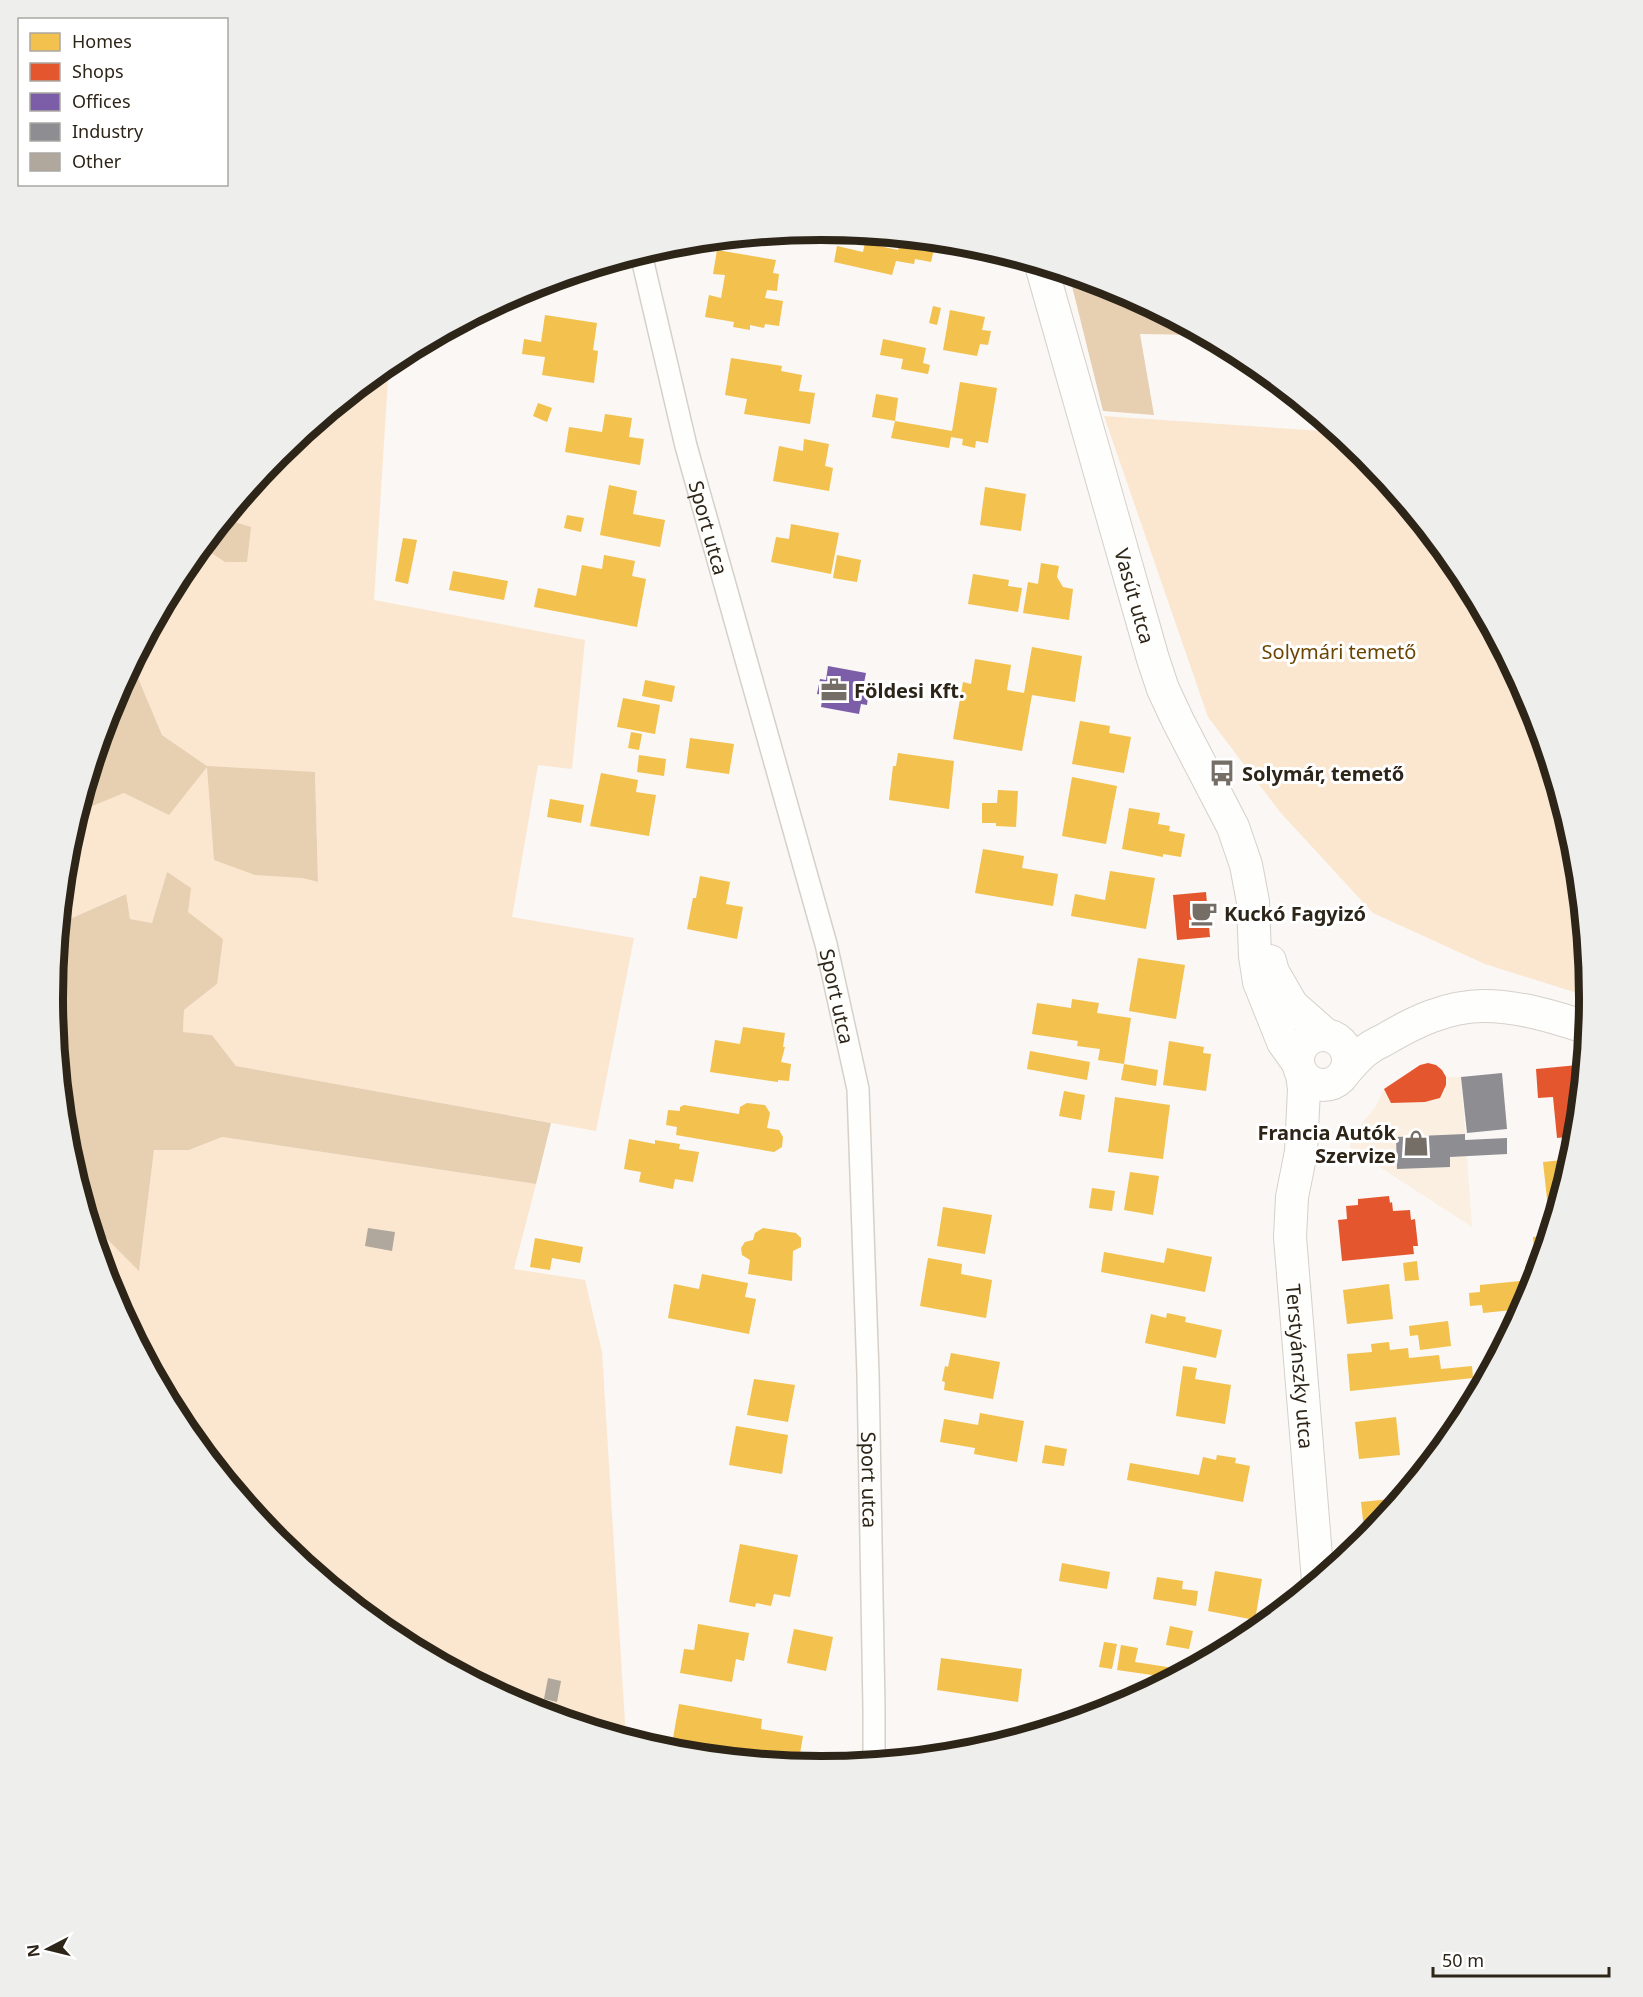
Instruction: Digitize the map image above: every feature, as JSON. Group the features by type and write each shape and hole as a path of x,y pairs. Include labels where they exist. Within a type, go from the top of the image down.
{"main road":[{"name":"Vasút utca","path":"1043,274 1163,689 1233,827 1246,865 1254,908 1273,972 1292,1005 1331,1037"},
{"name":"Vasút utca","path":"1254,908 1255,956 1259,982 1278,1032 1300,1068"},
{"path":"1331,1037 1345,1048 1348,1060 1340,1076 1324,1085 1312,1082 1300,1068 1299,1051 1305,1042 1315,1036 1331,1037 1408,1025 1441,1012 1482,1006 1518,1010 1579,1025"},
{"name":"Terstyánszky utca","path":"1301,1152 1340,1076 1365,1050 1408,1025"},
{"name":"Terstyánszky utca","path":"1300,1068 1304,1089 1301,1152 1292,1197 1290,1237 1317,1573"}],"street":[{"name":"Sport utca","path":"642,262 686,446 826,944 858,1089 868,1374 874,1755"}],"shaded area":[{"path":"1071,282 1157,318 1188,335 1140,334 1154,415 1103,411"},
{"path":"232,521 251,527 247,562 225,562 209,552 220,537"},
{"path":"138,669 138,678 162,735 207,766 315,772 318,882 302,878 255,875 214,860 207,767 169,815 124,793 88,808 103,755"},
{"path":"167,872 191,888 188,912 223,939 217,984 184,1010 183,1032 212,1035 236,1066 551,1123 536,1184 222,1137 189,1150 154,1150 139,1271 106,1238 102,1238 89,1195 69,1098 63,998 67,920 126,894 130,919 152,923"},
{"path":"1446,1077 1461,1077 1472,1227 1349,1147 1358,1129 1376,1106 1384,1089 1391,1103 1433,1101 1440,1098 1443,1093"}],"green space":[{"path":"388,377 374,600 585,640 572,769 538,765 512,917 634,938 596,1131 236,1066 212,1035 183,1032 184,1010 217,984 188,911 167,872 152,923 130,919 125,894 67,920 69,899 88,808 124,793 207,766 162,735 138,678 138,669 165,619 209,552 225,562 250,527 232,521 251,498 321,428","holes":["315,772 318,882 302,878"]},
{"name":"Solymári temető","path":"1104,416 1325,431 1392,498 1452,577 1478,619 1502,663 1540,755 1554,802 1574,899 1580,994 1485,964 1373,913 1280,812 1208,717"},
{"path":"222,1137 536,1184 514,1269 585,1280 602,1352 626,1731 578,1717 486,1679 400,1629 321,1569 251,1499 220,1460 191,1420 141,1334 102,1237 106,1237 139,1270 154,1150 189,1150"}],"building: Homes":[{"path":"865,243 898,250 899,244 934,248 931,262 915,259 914,264 896,261 892,275 834,262 837,246 863,252"},
{"path":"717,250 776,260 773,273 779,274 777,291 767,290 765,298 783,301 779,326 765,324 764,328 750,325 750,330 733,327 734,322 705,317 709,295 721,298 725,275 713,274"},
{"path":"933,306 941,308 937,325 929,323"},
{"path":"950,310 985,317 982,330 991,331 988,345 980,344 977,356 943,350"},
{"path":"545,315 597,323 593,350 598,351 594,383 542,375 545,357 522,354 524,339 541,342"},
{"path":"883,339 926,348 923,363 930,365 928,374 901,369 903,359 880,355"},
{"path":"731,358 782,366 781,371 802,375 799,391 815,393 810,424 744,414 747,399 725,395"},
{"path":"960,382 997,388 988,443 976,441 975,448 962,445 963,439 951,437 949,448 891,438 895,421 952,431"},
{"path":"876,394 898,398 895,421 872,417"},
{"path":"538,403 552,408 547,422 533,416"},
{"path":"605,414 632,418 629,437 644,439 640,465 565,452 569,427 602,432"},
{"path":"804,439 829,444 825,466 833,468 829,491 773,481 779,446 803,451"},
{"path":"609,485 637,491 633,514 665,520 660,547 600,535"},
{"path":"985,487 1026,494 1021,531 980,525"},
{"path":"567,515 584,518 581,532 564,528"},
{"path":"791,524 839,533 831,574 771,562 776,537 789,539"},
{"path":"403,538 417,540 408,584 395,581"},
{"path":"604,555 635,561 632,576 646,579 637,627 534,607 538,588 576,596 582,565 602,569"},
{"path":"837,555 861,560 857,582 833,578"},
{"path":"1041,563 1059,566 1057,577 1063,587 1073,589 1069,620 1023,613 1028,582 1038,584"},
{"path":"453,571 508,581 504,600 449,590"},
{"path":"973,574 1009,580 1008,586 1022,588 1018,612 968,604"},
{"path":"1032,647 1082,656 1075,702 1032,695 1022,751 953,739 963,682 971,684 975,659 1011,665 1007,690 1024,693"},
{"path":"645,680 675,686 672,702 642,696"},
{"path":"623,698 660,705 655,734 617,727"},
{"path":"1080,721 1110,726 1109,733 1131,737 1124,773 1072,764"},
{"path":"631,732 642,734 639,750 628,748"},
{"path":"690,738 734,744 729,774 686,768"},
{"path":"898,753 954,761 949,809 889,800 893,766 896,766"},
{"path":"639,755 666,759 664,776 637,772"},
{"path":"601,773 638,780 636,792 656,795 649,836 590,826"},
{"path":"1072,777 1117,786 1106,844 1062,836"},
{"path":"998,790 1018,791 1016,827 982,823 982,803 997,803"},
{"path":"550,799 584,805 581,823 547,817"},
{"path":"1129,808 1160,813 1158,824 1170,826 1169,831 1185,834 1181,857 1163,854 1163,857 1122,849"},
{"path":"983,849 1024,856 1022,868 1058,874 1053,906 975,893"},
{"path":"1110,871 1155,878 1146,929 1071,916 1075,894 1105,900"},
{"path":"700,876 730,882 726,904 743,907 737,939 687,929"},
{"path":"1138,958 1185,965 1176,1019 1129,1011"},
{"path":"1072,999 1099,1003 1097,1013 1131,1018 1124,1064 1098,1060 1100,1049 1077,1046 1078,1041 1032,1034 1037,1003 1071,1008"},
{"path":"743,1027 785,1033 783,1047 785,1047 781,1062 791,1064 789,1081 778,1080 778,1082 710,1072 715,1040 740,1044"},
{"path":"1169,1041 1204,1047 1203,1053 1211,1054 1206,1091 1163,1085"},
{"path":"1030,1051 1090,1062 1087,1080 1027,1069"},
{"path":"1124,1064 1158,1070 1156,1086 1121,1080"},
{"path":"1064,1091 1085,1095 1081,1120 1059,1116"},
{"path":"1115,1097 1170,1105 1163,1159 1108,1152"},
{"path":"747,1103 765,1105 770,1113 767,1128 779,1130 783,1137 782,1147 774,1152 676,1135 677,1127 666,1125 668,1110 680,1111 680,1107 684,1105 739,1114 740,1107"},
{"path":"629,1139 655,1144 655,1140 680,1144 679,1149 699,1152 693,1182 675,1179 673,1189 639,1182 641,1172 624,1169"},
{"path":"1562,1160 1550,1208 1548,1208 1543,1162"},
{"path":"1130,1172 1159,1176 1153,1215 1124,1210"},
{"path":"1092,1188 1115,1191 1112,1211 1089,1208"},
{"path":"943,1207 992,1215 985,1254 937,1246"},
{"path":"763,1228 796,1233 801,1238 801,1247 793,1251 792,1281 748,1274 750,1260 742,1255 741,1248 745,1242 753,1240 755,1233"},
{"path":"1542,1236 1535,1256 1533,1237"},
{"path":"535,1238 583,1247 580,1263 552,1258 550,1270 530,1267"},
{"path":"1167,1248 1212,1257 1205,1292 1101,1272 1104,1252 1164,1263"},
{"path":"928,1258 962,1264 961,1274 992,1280 986,1318 920,1306"},
{"path":"1417,1261 1419,1280 1405,1281 1403,1263"},
{"path":"702,1274 748,1283 745,1297 756,1299 749,1334 668,1318 674,1284 699,1289"},
{"path":"1520,1281 1521,1291 1513,1310 1483,1313 1482,1305 1470,1306 1469,1293 1480,1292 1480,1285"},
{"path":"1389,1284 1393,1319 1347,1324 1343,1290"},
{"path":"1167,1313 1186,1317 1185,1322 1222,1330 1216,1358 1145,1343 1151,1314 1166,1318"},
{"path":"1448,1321 1451,1346 1420,1350 1418,1335 1410,1336 1409,1326"},
{"path":"1389,1342 1390,1350 1408,1348 1409,1358 1439,1355 1441,1369 1472,1366 1473,1378 1350,1391 1347,1354 1372,1352 1371,1344"},
{"path":"951,1353 1000,1362 993,1399 944,1390 945,1382 942,1381"},
{"path":"1183,1366 1197,1368 1195,1379 1231,1385 1225,1424 1176,1416"},
{"path":"754,1379 795,1385 788,1422 747,1415"},
{"path":"980,1413 1024,1421 1017,1462 974,1454 975,1448 940,1442 944,1419 978,1425"},
{"path":"1396,1417 1400,1455 1359,1459 1355,1422"},
{"path":"736,1426 788,1435 782,1474 729,1465"},
{"path":"1045,1445 1067,1449 1064,1466 1042,1463"},
{"path":"1217,1455 1236,1458 1235,1463 1250,1466 1243,1502 1127,1480 1130,1463 1199,1475 1203,1457 1216,1460"},
{"path":"1392,1499 1364,1529 1361,1502"},
{"path":"740,1544 798,1555 790,1597 774,1594 771,1606 756,1603 755,1607 729,1602"},
{"path":"1062,1563 1110,1572 1107,1589 1059,1581"},
{"path":"1215,1571 1262,1579 1255,1620 1208,1611"},
{"path":"1157,1577 1183,1581 1182,1589 1198,1591 1196,1606 1153,1599"},
{"path":"698,1624 749,1633 744,1661 736,1659 732,1682 680,1673 684,1649 694,1650"},
{"path":"1170,1626 1193,1631 1189,1649 1166,1645"},
{"path":"794,1629 833,1637 826,1671 787,1663"},
{"path":"1104,1642 1117,1644 1112,1669 1099,1667"},
{"path":"1121,1645 1138,1648 1135,1662 1176,1668 1162,1676 1117,1670"},
{"path":"941,1658 1022,1669 1018,1702 937,1690"},
{"path":"679,1704 762,1719 761,1729 803,1736 800,1756 723,1751 724,1747 708,1744 707,1748 672,1742"}],"building: Shops":[{"path":"1206,892 1210,937 1177,940 1173,895"},
{"path":"1428,1063 1436,1065 1446,1077 1446,1085 1440,1098 1425,1102 1391,1103 1384,1089 1420,1065"},
{"path":"1577,1065 1574,1098 1567,1137 1557,1138 1553,1097 1538,1098 1536,1069"},
{"path":"1389,1196 1393,1211 1410,1210 1411,1220 1415,1219 1418,1246 1413,1246 1414,1254 1342,1261 1338,1220 1347,1219 1346,1206 1358,1205 1358,1199"}],"building: Offices":[{"path":"828,666 866,673 863,688 869,689 867,705 861,704 859,714 821,707 823,695 817,694 820,679 826,680"}],"building: Industry":[{"path":"1502,1073 1507,1129 1467,1133 1461,1077"},
{"path":"1465,1134 1465,1140 1507,1138 1507,1154 1450,1157 1450,1167 1397,1169 1396,1137"}],"building: Other":[{"path":"368,1228 395,1232 392,1251 365,1246"},
{"path":"548,1678 561,1681 557,1702 544,1699"}],"place":[{"name":"Földesi Kft.","path":"834,690"},
{"name":"Solymár, temető","path":"1222,773"},
{"name":"Kuckó Fagyizó","path":"1204,913"},
{"name":"Francia Autók Szervize","path":"1416,1143"}]}
